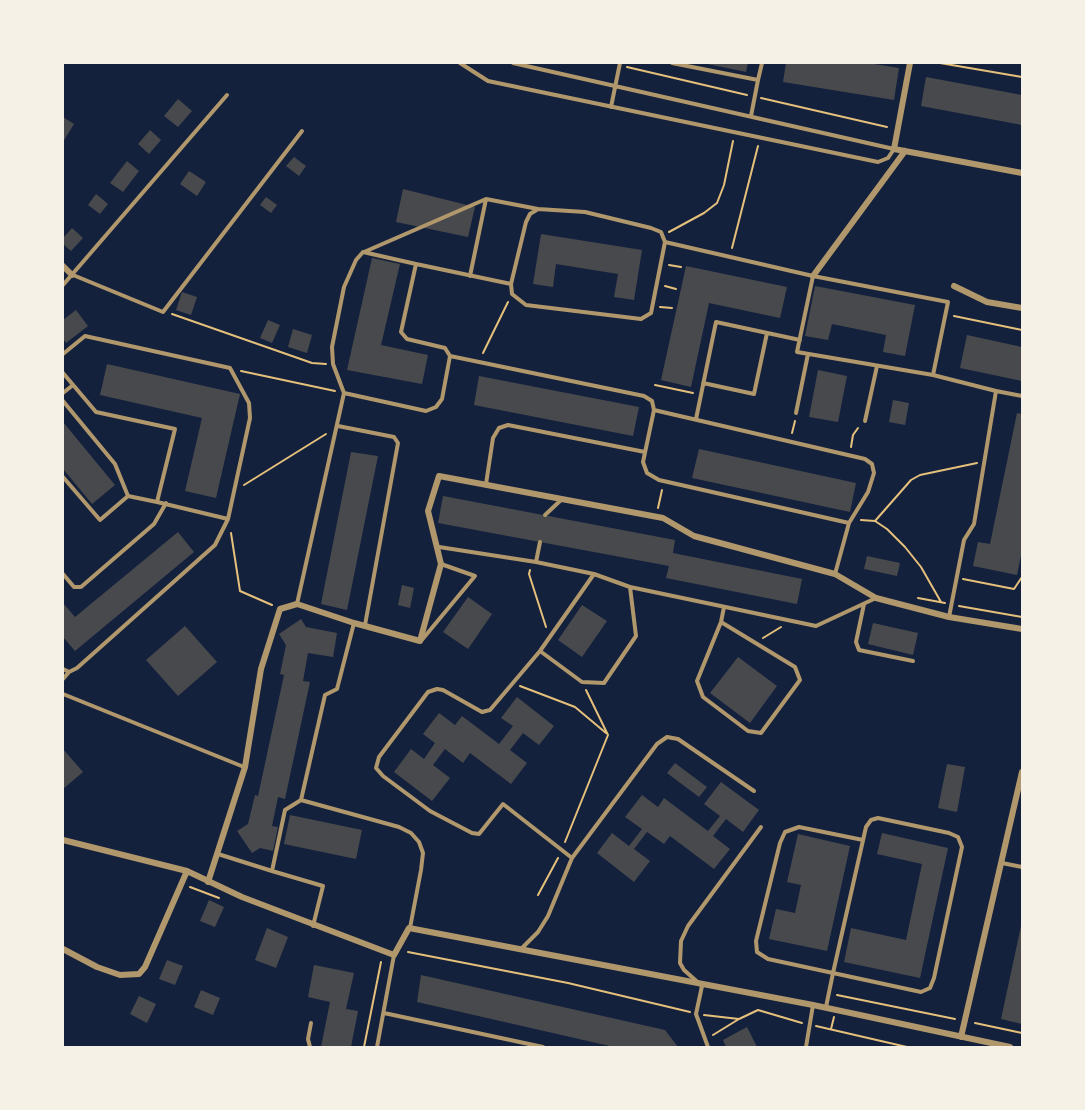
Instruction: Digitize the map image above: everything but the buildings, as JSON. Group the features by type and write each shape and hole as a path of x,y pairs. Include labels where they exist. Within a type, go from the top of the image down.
{"street":[{"path":"910,63 894,149 1022,173"},
{"path":"813,276 905,151"},
{"path":"63,266 72,275"},
{"path":"954,286 981,300 1022,308"},
{"path":"208,882 245,767 261,669 280,609 297,604 420,641 441,564 439,547 428,511 439,476 657,516 694,536 835,573 876,598 949,617 1022,629"},
{"path":"961,1037 1022,772"},
{"path":"63,840 186,871 313,926 383,951 395,953 410,928 702,986 813,1005 984,1044 1011,1047"},
{"path":"63,948 97,967 120,975 139,974 146,968 186,871"}],"lane":[{"path":"460,63 488,81 878,162 888,158 894,149 513,63"},
{"path":"611,107 621,63"},
{"path":"672,63 758,80"},
{"path":"751,116 762,63"},
{"path":"63,285 227,95"},
{"path":"72,275 163,312 302,131"},
{"path":"297,604 344,393 333,364 332,347 344,287 356,260 363,252 486,199 538,209 585,212 651,228 663,235 665,242 651,313 641,319 526,305 512,294 511,284 526,222 530,214 538,209"},
{"path":"470,276 486,199"},
{"path":"665,242 813,276 948,302 933,375"},
{"path":"363,252 511,284"},
{"path":"344,393 426,411 436,406 441,399 450,356 445,348 407,339 401,332 416,264"},
{"path":"813,276 797,352 933,375 1022,396"},
{"path":"696,420 716,322 800,340"},
{"path":"703,383 754,394 767,333"},
{"path":"63,354 85,336 230,368 249,403 250,418 228,519 215,545 63,679"},
{"path":"796,413 808,354"},
{"path":"450,356 644,396 652,401 654,410 643,462 647,473 664,481 849,523"},
{"path":"865,421 877,366"},
{"path":"63,373 96,412 175,429 157,502"},
{"path":"63,393 73,385"},
{"path":"949,617 964,540 974,524 996,391"},
{"path":"63,401 115,464 128,496"},
{"path":"654,410 865,459 872,464 874,473 868,492 849,523 835,573"},
{"path":"486,484 493,438 499,428 508,425 645,452"},
{"path":"338,426 394,437 398,443 365,625"},
{"path":"63,477 100,520 128,496"},
{"path":"128,496 228,519"},
{"path":"545,515 561,500"},
{"path":"63,574 74,587 81,587 154,524 166,503"},
{"path":"534,562 540,542"},
{"path":"439,547 594,574 630,587 816,626 876,598"},
{"path":"420,641 475,576 441,564"},
{"path":"572,858 503,804 479,834 472,833 430,811 383,776 376,768 379,757 428,692 437,688 482,712 490,710 540,651 594,574"},
{"path":"540,651 582,682 604,683 636,636 630,587"},
{"path":"864,604 856,642 859,650 913,662"},
{"path":"722,622 795,667 800,680 761,733 748,731 703,697 698,681 722,622 724,607"},
{"path":"272,871 285,810 301,800 325,695 337,689 354,623"},
{"path":"63,669 69,672"},
{"path":"63,694 245,767"},
{"path":"519,950 538,932 548,916 572,858 657,744 667,737 678,739 754,791"},
{"path":"301,800 399,827 411,833 419,842 423,853 410,928"},
{"path":"826,1008 833,974 863,840 871,820 878,818 949,833 958,837 962,847 930,988 921,992 833,974 768,959 757,952 756,941 780,843 785,832 799,827 863,840"},
{"path":"708,1047 696,1014 702,986 684,970 680,963 681,941 688,926 761,827"},
{"path":"218,854 323,886 313,926"},
{"path":"1001,863 1022,867"},
{"path":"377,1047 395,953"},
{"path":"806,1047 813,1005"},
{"path":"384,1013 543,1047"},
{"path":"310,1047 308,1040 311,1023"}],"path":[{"path":"940,63 1022,77"},
{"path":"663,235 704,213 717,203 724,185 735,132"},
{"path":"730,257 760,137"},
{"path":"661,263 681,267"},
{"path":"656,284 676,289"},
{"path":"479,362 512,294"},
{"path":"163,312 312,363 333,364"},
{"path":"946,314 1022,330"},
{"path":"230,368 344,393"},
{"path":"655,385 693,393"},
{"path":"790,442 796,413"},
{"path":"850,456 854,435 865,421"},
{"path":"234,491 338,426"},
{"path":"875,521 911,480 920,475 985,461"},
{"path":"657,516 664,481"},
{"path":"228,519 240,591 280,609"},
{"path":"849,523 866,519 875,521 887,529 921,567 941,602"},
{"path":"534,562 529,574 549,638"},
{"path":"956,578 1014,589 1022,577"},
{"path":"909,596 1022,617"},
{"path":"756,643 791,620"},
{"path":"538,895 562,850 608,735 582,682"},
{"path":"512,684 575,707 608,735"},
{"path":"364,1047 383,951"},
{"path":"395,953 568,983 696,1014 739,1019"},
{"path":"829,993 1022,1033"},
{"path":"705,1040 758,1010 809,1025 908,1047"}]}
